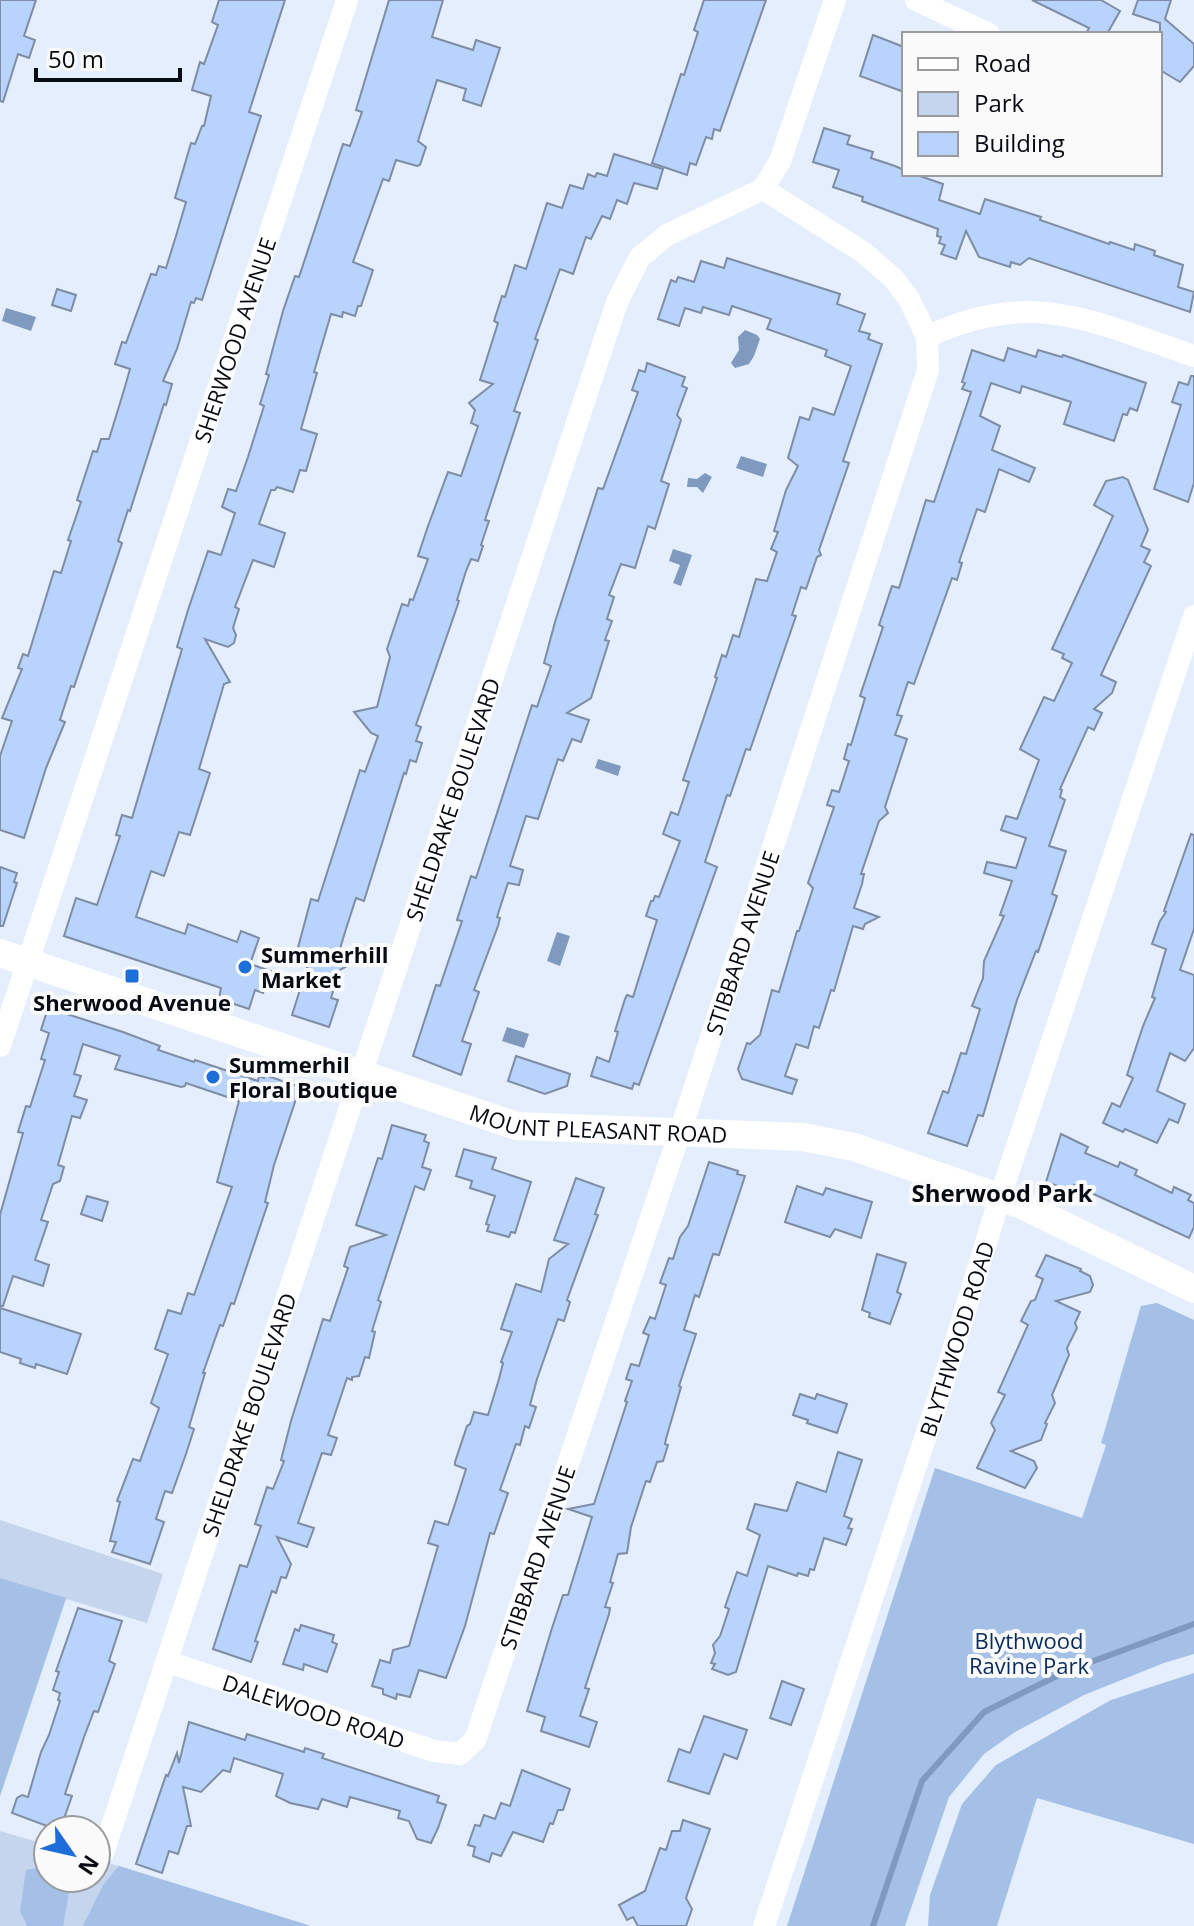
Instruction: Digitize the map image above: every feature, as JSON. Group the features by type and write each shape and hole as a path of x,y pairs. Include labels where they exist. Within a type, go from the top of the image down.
{"main road":[{"name":"MOUNT PLEASANT ROAD","path":"0,953 517,1126 803,1137 833,1141 1000,1197 1194,1289"}],"street":[{"name":"SHERWOOD AVENUE","path":"0,1046 347,0"},
{"path":"763,189 780,161 835,0"},
{"path":"916,0 985,32"},
{"name":"STIBBARD AVENUE","path":"460,1754 475,1740 679,1134 928,370 927,337 909,299 879,265 763,189"},
{"name":"SHELDRAKE BOULEVARD","path":"112,1827 617,302 640,257 667,235 763,189"},
{"path":"927,337 982,316 1007,311 1035,311 1086,320 1194,356"},
{"name":"BLYTHWOOD ROAD","path":"764,1926 938,1399 1000,1197 1194,616"},
{"name":"DALEWOOD ROAD","path":"168,1662 434,1751 460,1754"}],"green space":[{"name":"Blythwood Ravine Park","path":"1157,1303 1194,1320 1194,1654 1084,1695 1015,1732 984,1754 949,1797 905,1926 787,1926 935,1468 1082,1518 1106,1445 1101,1443 1141,1306"},
{"path":"0,1520 163,1574 147,1623 66,1599 0,1796"},
{"path":"0,1578 66,1598 0,1796"},
{"path":"1194,1673 1194,1844 1037,1798 997,1926 928,1926 930,1895 962,1804 996,1765 1111,1700"},
{"path":"0,1831 32,1840 32,1894 112,1894 112,1864 311,1926 0,1926"},
{"path":"119,1866 311,1926 83,1926 99,1894 112,1894 112,1874"},
{"path":"32,1869 32,1894 69,1894 63,1926 27,1926 20,1911 26,1870"}],"shaded area":[{"path":"6,308 36,317 31,331 2,321"},
{"path":"745,330 760,339 749,364 735,368 731,363 739,350 738,337"},
{"path":"741,456 767,464 763,477 736,468"},
{"path":"705,473 712,477 703,493 697,487 687,487 688,478 697,479"},
{"path":"673,549 692,555 681,586 673,583 680,565 669,561"},
{"path":"598,759 621,766 618,776 595,768"},
{"path":"557,932 570,936 560,966 547,961"},
{"path":"507,1027 529,1034 524,1048 502,1041"}],"building":[{"path":"0,0 36,0 24,36 35,40 29,58 18,54 3,102 0,101"},
{"path":"219,0 285,0 249,112 261,116 202,300 196,298 194,303 191,302 177,349 163,381 172,384 166,405 128,510 118,541 122,543 74,687 71,686 60,720 65,722 46,768 24,838 0,830 0,756 12,721 2,718 22,669 18,668 23,654 28,656 54,571 61,573 81,502 77,500 93,451 97,452 101,439 109,439 130,369 115,364 122,342 126,343 151,274 156,275 159,266 166,268 176,236 186,202 175,198 191,143 195,144 204,126 211,96 192,90 200,62 204,64 218,25 212,22"},
{"path":"389,0 443,0 432,37 473,50 476,40 500,48 481,106 463,100 466,89 437,80 418,141 426,147 420,165 396,160 389,181 383,179 353,262 373,270 361,306 358,306 355,316 343,312 342,317 331,314 314,372 317,373 301,429 317,434 306,471 300,470 293,492 277,487 271,490 259,524 285,533 274,567 253,560 235,607 239,609 233,628 236,635 234,643 228,647 205,639 230,682 224,684 199,769 210,773 190,835 179,832 164,876 151,871 136,917 185,934 188,924 237,942 241,931 259,938 250,964 271,971 263,993 255,990 249,1009 219,999 221,988 64,936 76,898 97,905 120,836 116,835 122,815 132,818 182,649 177,647 188,610 208,551 221,555 235,513 222,507 228,489 236,491 248,457 264,406 260,404 269,375 266,374 295,276 299,277 343,144 350,146 362,112 356,110"},
{"path":"704,0 766,0 720,131 714,129 712,139 706,137 696,165 690,163 687,175 652,163 698,32 694,30"},
{"path":"1032,0 1101,0 1120,11 1108,32 1087,32 1089,28"},
{"path":"1138,0 1171,0 1165,19 1194,44 1194,66 1180,82 1162,71 1160,23 1133,14"},
{"path":"873,35 902,46 902,91 860,76"},
{"path":"824,128 850,136 847,144 873,152 871,158 902,169 902,176 920,176 943,184 939,200 980,214 985,199 1109,244 1134,250 1135,244 1155,251 1154,255 1183,265 1178,287 1194,292 1190,312 1029,258 1020,265 1011,262 1010,267 979,257 966,231 956,259 941,254 945,245 939,243 941,237 937,236 938,229 833,187 839,170 813,162"},
{"path":"614,154 663,169 657,189 634,183 627,204 617,200 610,219 602,216 591,239 586,237 573,274 560,269 514,411 520,413 485,520 489,521 483,546 478,561 471,559 466,571 459,601 416,725 421,727 416,741 422,743 416,762 410,760 404,773 364,901 356,898 346,929 339,952 344,954 349,965 340,970 331,998 338,1000 329,1027 292,1015 308,964 295,959 311,899 318,901 360,770 365,772 378,736 371,733 354,712 377,707 390,657 387,649 402,604 408,606 410,599 413,600 428,559 418,556 428,526 448,472 461,476 478,426 471,423 475,410 469,403 493,384 480,380 498,323 494,321 502,296 505,297 515,265 526,269 547,203 562,208 570,185 583,189 588,174 607,176"},
{"path":"727,258 840,294 837,304 865,314 859,331 870,334 868,339 882,344 843,461 849,463 819,550 821,555 817,557 806,589 801,587 792,615 796,616 750,750 746,749 730,796 727,795 705,862 717,867 639,1085 634,1083 632,1089 591,1076 597,1057 609,1062 625,999 627,995 633,997 657,920 646,916 651,901 655,896 659,897 680,841 663,834 671,812 678,815 689,782 683,780 722,655 726,657 733,635 739,637 756,579 767,581 777,552 771,549 778,532 774,531 786,490 798,466 788,458 800,417 809,420 813,408 834,415 851,366 825,356 827,350 767,329 771,319 732,306 729,315 703,307 701,313 685,308 679,326 658,319 671,280 676,282 678,277 694,282 701,261 724,268"},
{"path":"57,289 76,295 71,311 52,305"},
{"path":"1008,348 1036,357 1038,350 1063,355 1146,383 1137,411 1130,408 1127,415 1123,414 1114,441 1064,424 1071,402 1022,386 1020,393 991,383 980,416 1000,426 992,450 1035,468 1029,482 999,469 985,512 977,509 959,562 962,563 957,580 952,578 914,684 908,682 897,715 902,716 895,735 907,739 885,807 888,813 879,821 861,874 864,874 854,908 879,917 865,924 863,929 853,926 834,991 831,990 819,1028 814,1026 808,1048 796,1044 785,1076 797,1080 792,1094 742,1079 738,1069 747,1043 750,1044 760,1035 772,990 779,992 813,888 808,883 834,807 827,805 832,790 839,792 849,761 844,759 865,698 860,696 883,627 879,625 892,586 899,588 926,500 934,502 971,392 962,389 965,383 962,382 972,350 1004,361"},
{"path":"647,363 685,377 682,386 687,388 677,415 681,420 661,481 669,484 655,529 648,526 635,568 621,564 609,595 614,597 607,619 612,621 605,640 609,641 591,698 567,713 589,720 581,742 572,739 563,761 558,759 538,819 526,816 510,866 523,870 519,885 508,883 497,917 500,918 498,926 474,990 479,992 462,1041 471,1044 461,1075 413,1056 436,985 440,986 462,921 457,920 471,876 476,878 532,705 537,707 551,666 544,663 598,488 603,489 638,392 632,390 639,370 645,372"},
{"path":"1191,376 1194,376 1194,483 1188,502 1154,489 1181,405 1172,402 1179,382 1188,385"},
{"path":"1123,477 1128,480 1148,530 1141,546 1150,550 1144,562 1151,566 1101,675 1116,682 1112,693 1094,709 1102,713 1094,730 1088,727 1060,789 1060,797 1065,800 1049,846 1066,851 1052,894 1057,896 1017,1000 983,1116 978,1115 967,1146 928,1133 943,1091 948,1093 961,1053 966,1054 980,1009 972,1006 983,978 984,961 1004,916 1000,915 1012,881 984,873 987,862 1016,868 1026,838 1001,830 1006,816 1017,819 1039,760 1020,749 1044,697 1054,701 1072,663 1062,658 1064,654 1052,649 1113,516 1094,505 1106,481"},
{"path":"1191,834 1194,835 1194,929 1180,970 1194,975 1194,1048 1185,1061 1170,1053 1157,1091 1185,1104 1178,1123 1169,1119 1157,1143 1103,1123 1112,1103 1120,1107 1133,1078 1127,1075 1155,998 1152,997 1166,949 1152,944 1166,912"},
{"path":"0,867 17,873 14,882 17,883 3,926 0,926"},
{"path":"48,1008 123,1032 160,1046 158,1050 194,1062 258,1081 259,1076 264,1078 265,1075 300,1087 274,1165 265,1202 268,1203 234,1304 231,1303 223,1326 220,1325 203,1373 189,1427 194,1429 186,1454 172,1493 165,1491 156,1519 164,1522 150,1564 112,1552 116,1542 110,1541 120,1502 117,1501 133,1459 140,1461 159,1408 151,1403 168,1354 155,1349 168,1310 181,1314 188,1293 194,1295 232,1187 217,1182 239,1101 186,1083 181,1087 115,1069 120,1056 83,1044 74,1074 81,1076 74,1096 87,1100 80,1118 72,1116 58,1165 64,1167 60,1181 53,1184 41,1220 48,1222 35,1260 49,1265 43,1286 13,1276 3,1306 0,1306 0,1215 23,1133 18,1132 26,1106 30,1107 45,1060 41,1059 49,1033 41,1030"},
{"path":"516,1056 570,1074 567,1086 545,1094 508,1081"},
{"path":"392,1125 426,1135 424,1141 429,1143 422,1167 431,1170 424,1190 415,1186 378,1300 381,1302 372,1331 375,1332 369,1358 365,1357 359,1376 352,1377 352,1380 347,1378 328,1435 337,1438 331,1455 322,1453 298,1523 314,1528 307,1547 277,1537 291,1564 286,1578 281,1577 276,1593 272,1591 251,1662 213,1649 240,1565 247,1567 261,1526 255,1524 267,1487 273,1489 284,1461 281,1460 291,1421 323,1319 330,1321 348,1268 344,1266 350,1247 386,1235 356,1225"},
{"path":"1061,1134 1088,1147 1085,1153 1118,1167 1120,1162 1137,1170 1135,1175 1172,1193 1174,1187 1191,1195 1188,1200 1194,1203 1194,1227 1189,1238 1074,1185 1072,1191 1046,1182"},
{"path":"464,1149 496,1158 492,1169 531,1182 515,1233 511,1232 509,1237 487,1231 489,1225 486,1224 495,1196 470,1188 472,1181 456,1176"},
{"path":"709,1162 745,1176 719,1255 713,1254 684,1330 696,1334 679,1386 663,1461 657,1462 650,1482 646,1481 631,1527 627,1553 618,1554 610,1582 613,1583 605,1607 610,1608 609,1614 585,1688 589,1689 580,1716 597,1722 589,1747 541,1731 545,1717 527,1711 563,1595 568,1595 592,1517 568,1509 594,1504 627,1402 632,1381 626,1379 631,1364 639,1366 649,1335 643,1333 650,1317 655,1319 666,1285 660,1283 669,1258 673,1259 680,1237 688,1226"},
{"path":"576,1178 604,1188 595,1214 598,1215 567,1300 570,1302 564,1321 558,1319 537,1379 530,1405 536,1407 529,1428 525,1426 520,1445 516,1444 500,1490 508,1493 494,1534 490,1533 465,1626 446,1678 419,1670 410,1697 397,1694 396,1699 383,1694 383,1689 372,1686 380,1660 390,1663 393,1650 409,1646 438,1546 428,1543 435,1521 448,1525 455,1504 466,1469 455,1465 455,1462 467,1426 474,1412 488,1415 512,1332 501,1329 516,1284 541,1292 549,1259 568,1244 554,1240"},
{"path":"797,1186 823,1195 826,1188 872,1202 861,1238 835,1229 830,1237 785,1222"},
{"path":"87,1196 108,1202 102,1221 81,1214"},
{"path":"877,1254 906,1263 897,1292 901,1294 890,1324 869,1317 870,1313 862,1310"},
{"path":"1046,1255 1081,1269 1090,1276 1093,1285 1090,1292 1056,1301 1080,1312 1075,1323 1077,1328 1067,1348 1069,1355 1052,1395 1055,1403 1041,1440 1011,1451 1034,1461 1037,1468 1025,1488 977,1468 995,1430 991,1423 1005,1395 998,1392 1028,1325 1021,1321 1031,1301 1035,1300 1043,1279 1036,1276"},
{"path":"0,1308 81,1334 67,1374 36,1364 35,1368 0,1352"},
{"path":"800,1394 815,1399 817,1394 847,1404 837,1433 793,1415"},
{"path":"838,1452 862,1460 844,1516 852,1519 846,1545 824,1538 814,1570 810,1569 808,1576 798,1573 797,1576 768,1566 736,1672 728,1675 712,1669 715,1664 711,1663 715,1653 713,1645 720,1636 729,1609 725,1607 737,1572 747,1576 760,1535 747,1529 755,1504 787,1511 797,1482 826,1492"},
{"path":"78,1608 122,1621 109,1661 115,1664 98,1712 94,1711 84,1737 65,1794 72,1796 66,1814 32,1814 32,1820 12,1813 17,1798 22,1795 28,1797 60,1701 60,1693 53,1690 59,1672 56,1671"},
{"path":"301,1625 334,1635 332,1642 337,1644 327,1672 304,1664 303,1670 283,1664 295,1629 299,1631"},
{"path":"782,1681 804,1689 791,1725 770,1718"},
{"path":"704,1716 747,1730 737,1759 724,1754 709,1794 668,1781 679,1749 690,1753"},
{"path":"189,1722 245,1740 247,1734 304,1752 305,1748 324,1754 322,1758 439,1796 437,1802 446,1805 438,1828 431,1843 417,1839 409,1821 398,1818 400,1811 350,1797 347,1807 322,1799 318,1809 290,1803 276,1796 283,1774 234,1758 230,1772 223,1770 201,1792 183,1787 191,1826 187,1826 178,1854 169,1851 162,1873 136,1864 166,1775 177,1753 179,1763"},
{"path":"522,1770 570,1789 563,1810 558,1810 543,1842 513,1832 501,1856 492,1853 489,1862 473,1856 475,1847 468,1845 475,1825 480,1826 484,1815 495,1819 501,1803 510,1806"},
{"path":"683,1820 710,1829 686,1898 692,1909 686,1926 638,1926 633,1917 627,1920 619,1905 645,1891 660,1848 666,1850 672,1831 680,1831"}],"waterway":[{"path":"873,1926 922,1781 984,1712 1069,1670 1194,1624"}],"place":[{"name":"Summerhill Market","path":"245,967"},
{"name":"Sherwood Avenue","path":"132,976"},
{"name":"Summerhil Floral Boutique","path":"213,1077"}],"district":[{"name":"Sherwood Park","path":"1002,1192"}]}
